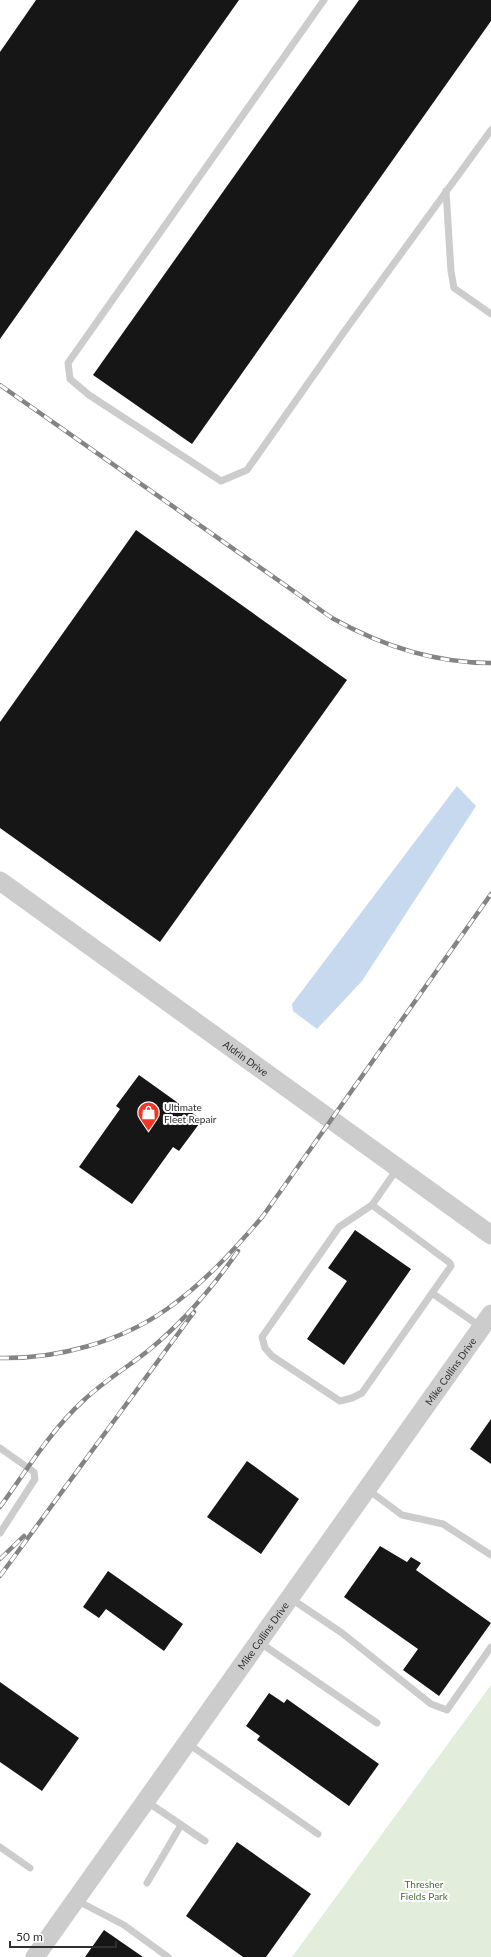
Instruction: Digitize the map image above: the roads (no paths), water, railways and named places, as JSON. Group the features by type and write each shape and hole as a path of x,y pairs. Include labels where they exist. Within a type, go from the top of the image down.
{"street":[{"name":"Aldrin Drive","path":"0,881 491,1235"},
{"name":"Mike Collins Drive","path":"35,1957 486,1321"}],"lane":[{"path":"324,0 68,364 70,379 89,395 221,481 247,470 344,332 491,130"},
{"path":"446,191 451,271 454,288 491,314"},
{"path":"372,1205 450,1263 451,1266 362,1392 352,1398 340,1401 272,1356 265,1348 262,1337 339,1227 372,1205 398,1167"},
{"path":"432,1293 486,1321"},
{"path":"0,1448 34,1472 35,1480 0,1533"},
{"path":"367,1489 402,1515 443,1524 491,1555"},
{"path":"290,1598 342,1633 431,1704 447,1710 491,1647"},
{"path":"258,1642 377,1723"},
{"path":"187,1743 318,1834"},
{"path":"146,1801 205,1841"},
{"path":"148,1883 181,1825"},
{"path":"0,1847 30,1868"},
{"path":"76,1900 124,1925 168,1957"}],"water":[{"path":"457,786 476,806 362,981 317,1029 293,1011 292,1004"}],"railway":[{"path":"0,385 332,618 370,637 409,651 449,660 491,663"},
{"path":"0,1358 22,1358 66,1352 109,1339 149,1321 181,1299 206,1277 230,1254 263,1216 491,894"},
{"path":"0,1507 39,1451 72,1412 92,1393 149,1350 174,1328 208,1291 238,1251"},
{"path":"0,1576 194,1312"},
{"path":"0,1559 24,1536"}],"place":[{"name":"Ultimate Fleet Repair","path":"148,1132"}],"park label":[{"name":"Thresher Fields Park","path":"424,1890"}]}
